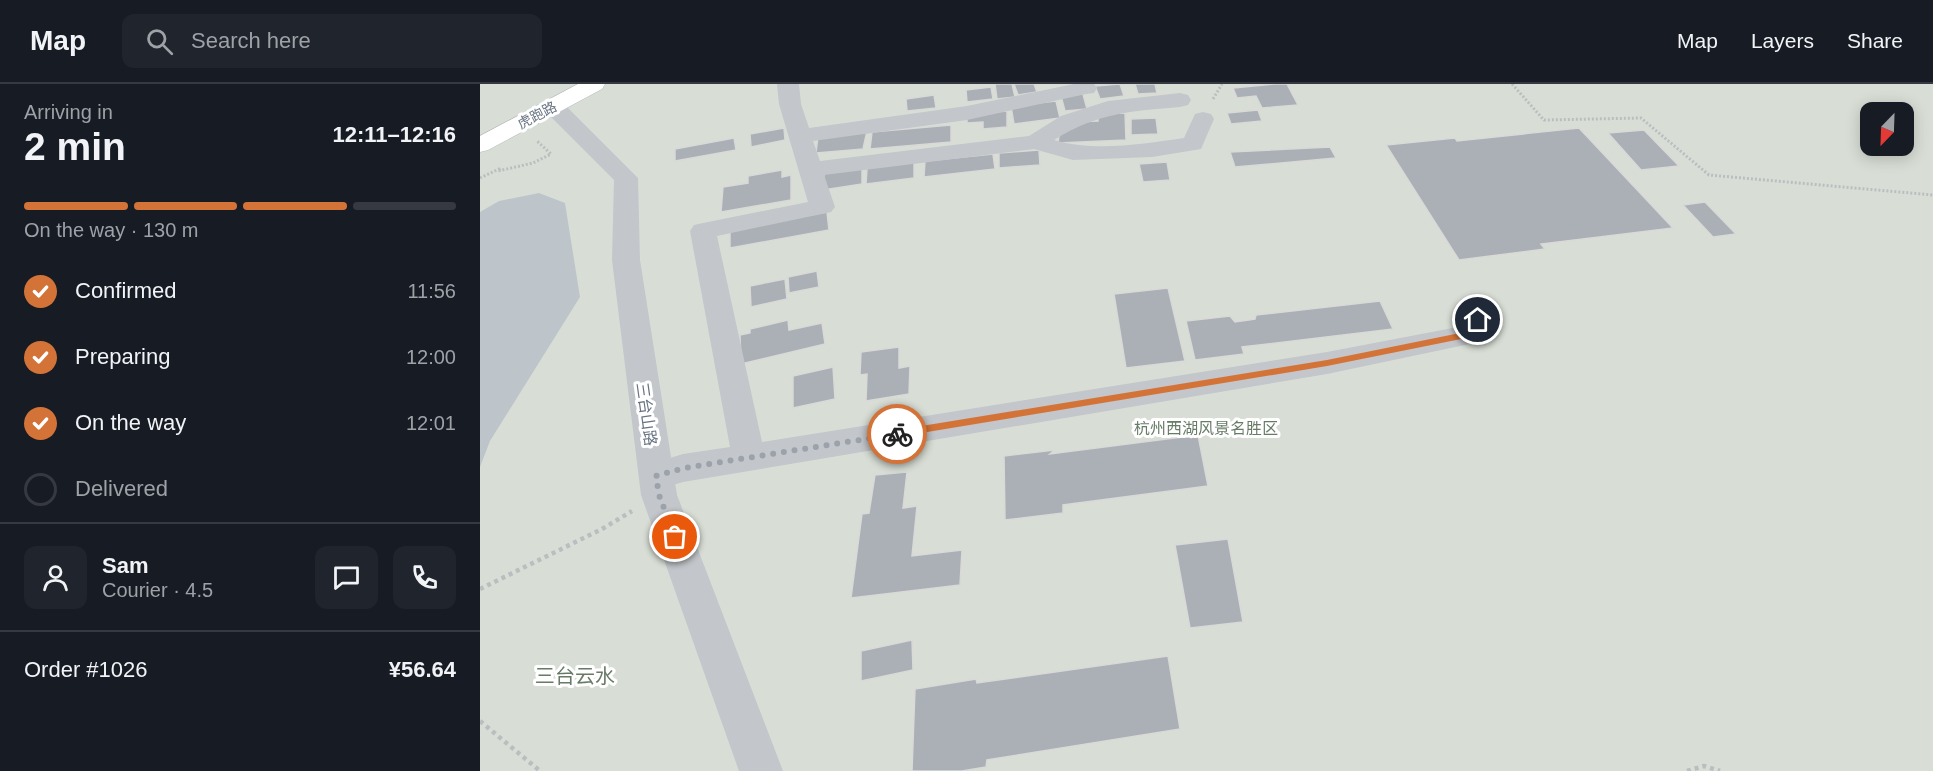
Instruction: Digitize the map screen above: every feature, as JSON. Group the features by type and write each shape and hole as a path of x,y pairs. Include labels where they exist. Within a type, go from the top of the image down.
{"main road":[{"name":"虎跑路","path":"480,145 594,84"}],"street":[{"path":"749,458 703,231 822,207 790,104 788,84"},
{"path":"800,136 967,113 1086,88"},
{"path":"810,170 1035,141 1069,121 1116,106 1180,100"},
{"name":"三台山路","path":"553,106 626,178 626,260 658,485 761,771"},
{"path":"1035,141 1074,153 1152,150 1193,144 1203,118"},
{"path":"658,485 684,468 1327,363 1468,335 1478,320"}],"path":[{"path":"1512,84 1544,120 1641,118 1709,176 1933,195"},
{"path":"480,589 602,529 658,485"},
{"path":"480,721 540,771"},
{"path":"1687,771 1704,766 1720,771"}],"green space":[{"name":"杭州西湖风景名胜区","path":"480,84 1933,84 1933,771 480,771"}],"shaded area":[{"path":"539,193 565,203 580,297 490,441 480,467 480,212 499,201"}],"building":[{"path":"995,84 1012,84 1015,97 997,99"},
{"path":"1014,84 1034,84 1037,92 1018,95"},
{"path":"1120,84 1124,96 1100,99 1095,86"},
{"path":"1135,84 1155,84 1157,93 1138,94"},
{"path":"1287,84 1298,105 1262,108 1256,96 1237,98 1233,88"},
{"path":"991,87 993,99 967,102 966,90"},
{"path":"1083,94 1087,109 1065,111 1061,96"},
{"path":"934,95 936,108 907,111 906,99"},
{"path":"1056,101 1060,118 1014,124 1011,106"},
{"path":"1258,110 1262,121 1231,124 1227,113"},
{"path":"1007,111 1007,127 983,129 983,122 967,123 967,114"},
{"path":"1125,113 1126,140 1058,143 1060,128 1072,122 1098,121 1098,114"},
{"path":"1156,118 1158,134 1131,135 1131,119"},
{"path":"951,125 951,142 870,149 872,132"},
{"path":"784,128 785,140 751,147 750,134"},
{"path":"1579,128 1673,228 1541,244 1545,249 1459,260 1386,145 1455,138 1457,141"},
{"path":"1644,130 1679,166 1641,170 1608,133"},
{"path":"867,131 863,149 816,153 818,136"},
{"path":"734,138 736,150 675,161 675,149"},
{"path":"1330,147 1336,158 1235,167 1230,152"},
{"path":"1039,150 1040,165 999,168 999,153"},
{"path":"993,154 995,169 924,177 925,161"},
{"path":"914,162 914,178 866,184 867,168"},
{"path":"1167,162 1170,180 1143,182 1139,164"},
{"path":"862,168 862,184 823,190 824,173"},
{"path":"782,170 782,177 791,175 791,200 721,212 723,187 748,183 748,176"},
{"path":"1705,202 1736,234 1713,237 1683,205"},
{"path":"827,212 829,230 730,248 730,230"},
{"path":"817,271 819,287 789,293 788,277"},
{"path":"785,279 787,299 751,307 750,286"},
{"path":"1168,288 1185,361 1126,368 1114,294"},
{"path":"1380,301 1393,329 1242,347 1244,354 1195,360 1186,321 1230,316 1235,322 1255,319 1256,315"},
{"path":"788,320 789,330 822,323 825,344 741,364 740,335 750,333 750,329"},
{"path":"899,347 899,368 910,366 909,394 866,401 867,374 860,375 861,352"},
{"path":"833,367 835,399 793,408 793,376"},
{"path":"1198,435 1208,486 1063,505 1063,513 1005,520 1004,456 1055,450 1050,454"},
{"path":"907,472 903,508 917,506 912,556 962,550 960,585 851,598 862,514 869,513 875,475"},
{"path":"1228,539 1243,622 1190,628 1175,545"},
{"path":"912,640 913,670 861,681 861,651"},
{"path":"1168,656 1180,729 987,760 986,767 962,771 912,771 915,689 976,679 977,683"}],"way so far":[{"path":"675,537 659,495 656,476 684,468 897,434"}],"route":[{"path":"897,434 1327,363 1468,335 1478,320"}],"park label":[{"name":"三台云水","path":"575,676"}]}
